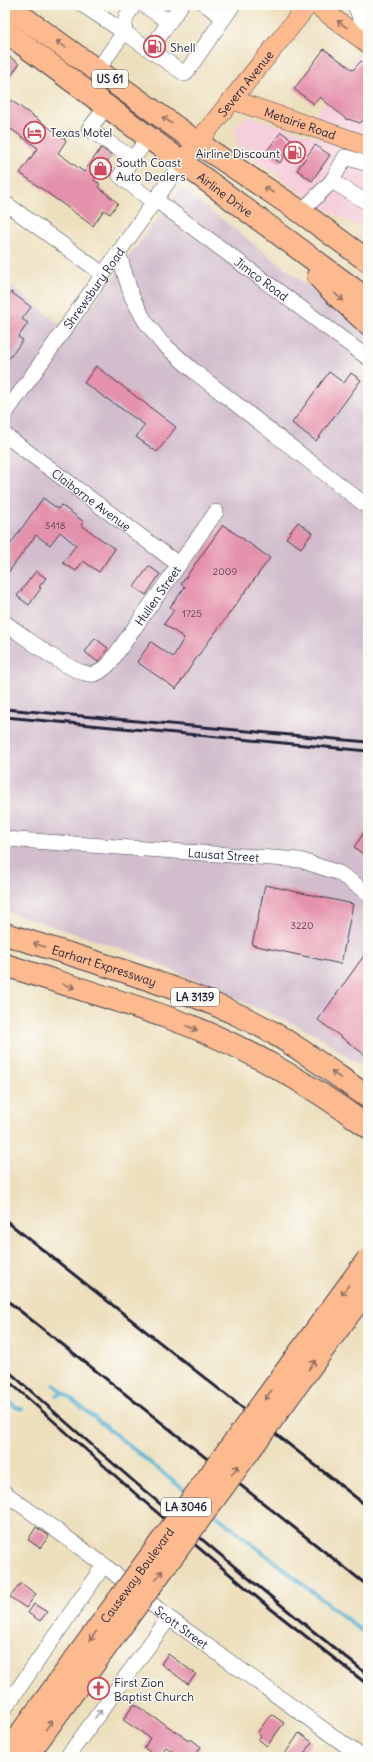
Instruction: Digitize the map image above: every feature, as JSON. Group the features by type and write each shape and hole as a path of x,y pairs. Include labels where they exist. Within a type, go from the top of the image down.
{"highway":[{"name":"US 61","path":"18,9 97,70 198,143 301,212 368,260"},
{"name":"Airline Drive","path":"7,35 107,106 368,300"},
{"path":"301,212 368,242"},
{"path":"284,238 332,291 368,324"},
{"name":"Earhart Expressway","path":"5,934 139,977 201,1000 251,1022 296,1047 368,1097"},
{"name":"LA 3139","path":"5,965 173,1020 247,1051 286,1074 368,1127"},
{"name":"Causeway Boulevard","path":"5,1755 368,1258"},
{"name":"Causeway Boulevard","path":"26,1757 368,1288"}],"main road":[{"name":"Severn Avenue","path":"182,162 308,5"},
{"path":"316,5 368,44"},
{"name":"Metairie Road","path":"232,100 356,148"}],"street":[{"path":"83,5 185,74 233,5"},
{"path":"97,70 124,32 126,17 134,5"},
{"path":"144,5 169,22"},
{"path":"150,50 181,5"},
{"path":"206,5 224,18"},
{"path":"355,5 360,18 368,24"},
{"path":"107,106 89,129 133,159 149,137"},
{"path":"301,212 332,181 356,148 368,164"},
{"name":"Jimco Road","path":"133,159 120,176 147,197 156,200 368,358"},
{"name":"Shrewsbury Road","path":"6,409 182,162"},
{"path":"332,181 368,203"},
{"path":"5,203 103,274"},
{"path":"118,252 132,297 145,321 161,342 195,372 368,507"},
{"name":"Claiborne Avenue","path":"5,434 178,564"},
{"name":"Hullen Street","path":"5,623 65,665 82,673 94,674 102,670 109,664 216,512"},
{"name":"Lausat Street","path":"5,839 300,860 340,873 368,893"},
{"name":"Scott Street","path":"5,1493 104,1565 169,1618 362,1757"},
{"path":"5,1707 104,1565"},
{"path":"71,1755 169,1618"}],"shaded area":[{"path":"360,52 368,57 368,136 313,118"},
{"path":"249,116 368,153 368,231 323,208 238,147 235,131 239,123"},
{"path":"181,188 368,332 368,1071 316,1034 129,951 5,911 5,281 71,333"}],"building":[{"path":"324,49 353,70 361,61 368,66 368,123 347,120 320,97 314,104 294,89"},
{"path":"10,57 19,64 5,85 5,64"},
{"path":"5,96 65,139 66,141 58,153 84,172 101,148 112,155 94,180 100,184 98,187 118,203 110,214 104,210 93,226 20,173 38,148 5,125"},
{"path":"281,132 294,141 280,163 266,152"},
{"path":"315,145 330,155 312,181 297,170"},
{"path":"11,292 31,307 22,319 28,323 18,337 23,340 5,364 5,300"},
{"path":"96,366 176,427 157,452 136,437 145,425 84,383"},
{"path":"329,372 344,383 351,373 361,380 316,441 292,423"},
{"path":"43,498 58,509 61,505 84,522 81,525 115,549 99,572 83,561 76,571 63,563 76,545 60,532 50,545 36,535 5,577 5,552"},
{"path":"298,522 312,533 301,548 286,538"},
{"path":"223,525 270,558 195,660 176,689 137,662 151,642 173,657 184,638 164,624 174,610 170,607 185,587 181,584"},
{"path":"149,566 160,574 146,595 134,587"},
{"path":"36,571 46,578 29,605 17,596"},
{"path":"95,638 108,648 98,662 85,652"},
{"path":"368,827 368,858 354,847"},
{"path":"265,885 353,904 341,964 252,945"},
{"path":"368,950 368,1057 318,1020"},
{"path":"36,1527 49,1536 40,1548 28,1540"},
{"path":"21,1583 36,1594 26,1608 10,1597"},
{"path":"34,1604 47,1612 40,1621 28,1613"},
{"path":"168,1654 196,1674 188,1684 161,1664"},
{"path":"134,1704 190,1741 191,1739 201,1747 194,1757 181,1757 166,1747 158,1757 144,1748 150,1738 123,1720"},
{"path":"271,1714 284,1723 267,1746 258,1739 261,1736 257,1733"},
{"path":"299,1733 312,1742 302,1757 283,1757"}],"waterway":[{"path":"54,1385 189,1494"},
{"path":"57,1395 64,1393"},
{"path":"5,1399 16,1407 22,1409"},
{"path":"212,1512 368,1636"}],"railway":[{"path":"5,709 368,742"},
{"path":"5,717 368,751"},
{"path":"5,1220 368,1507"},
{"path":"5,1299 368,1586"},
{"path":"5,1368 184,1524 368,1675"},
{"path":"5,1378 146,1503 266,1605 368,1685"}],"place":[{"name":"Shell","path":"154,47"},
{"name":"Texas Motel","path":"35,132"},
{"name":"Airline Discount","path":"295,153"},
{"name":"South Coast Auto Dealers","path":"100,169"},
{"name":"First Zion Baptist Church","path":"99,1689"}]}
